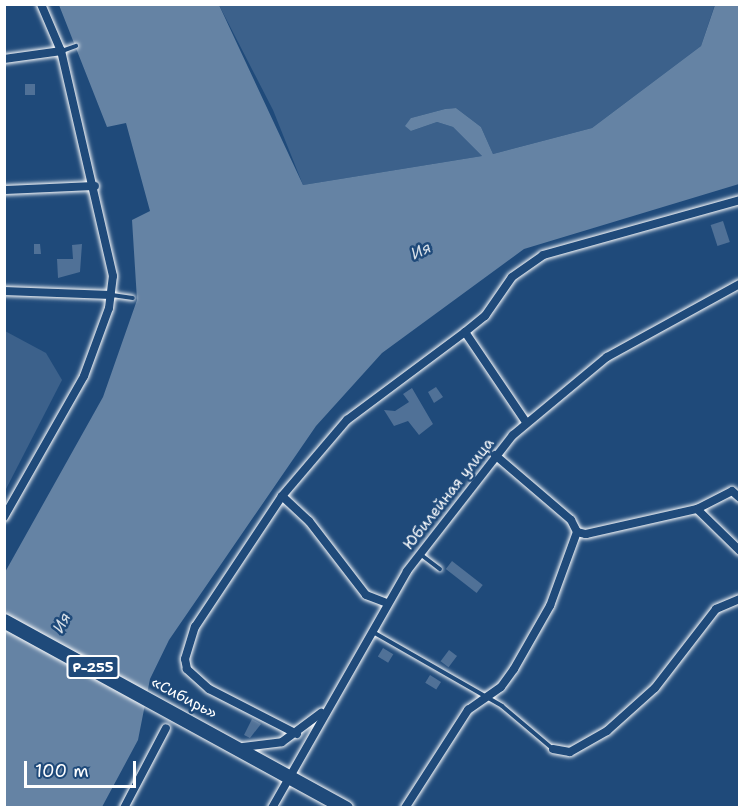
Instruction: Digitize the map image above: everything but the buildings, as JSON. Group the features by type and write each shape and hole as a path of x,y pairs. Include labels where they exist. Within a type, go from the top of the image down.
{"highway":[{"name":"«Сибирь»","path":"4,621 292,773 346,807"}],"street":[{"path":"4,517 84,376 111,295 113,276 95,186 62,51 41,4"},
{"path":"4,59 62,51"},
{"path":"4,190 95,186"},
{"path":"297,734 209,689 187,669 185,658 195,627 282,496 347,420 485,316 512,276 543,255 740,200"},
{"name":"Юбилейная улица","path":"272,807 335,699 387,603 420,553 495,455 526,422 607,357 740,284"},
{"path":"4,291 111,295"},
{"path":"465,332 526,422"},
{"path":"405,807 468,710 505,682 546,617 577,532 571,520 495,455"},
{"path":"577,532 591,534 698,509 732,491 740,498"},
{"path":"282,496 309,521 366,595 387,603"},
{"path":"698,509 740,551"},
{"path":"553,749 570,752 608,731 655,688 716,609 740,599"},
{"path":"243,747 274,744 297,734 335,699"},
{"path":"124,807 166,728"}],"lane":[{"path":"62,51 76,46"},
{"path":"111,295 133,298"},
{"path":"420,553 440,569"},
{"path":"372,631 487,697 553,749"}],"shaded area":[{"path":"715,4 701,46 592,128 493,154 481,127 456,108 445,109 411,118 411,131 437,122 453,127 482,156 303,185 273,110 219,5"},
{"path":"5,331 46,353 62,380 5,491"}],"water":[{"name":"Ия","path":"59,5 219,5 303,185 482,156 453,127 437,122 411,131 405,126 411,118 445,109 456,108 481,127 493,154 592,128 701,46 715,5 739,5 739,184 524,249 382,353 316,426 169,640 150,679 138,740 102,807 5,807 4,574 103,397 137,300 132,220 150,211 126,123 107,127"}]}
